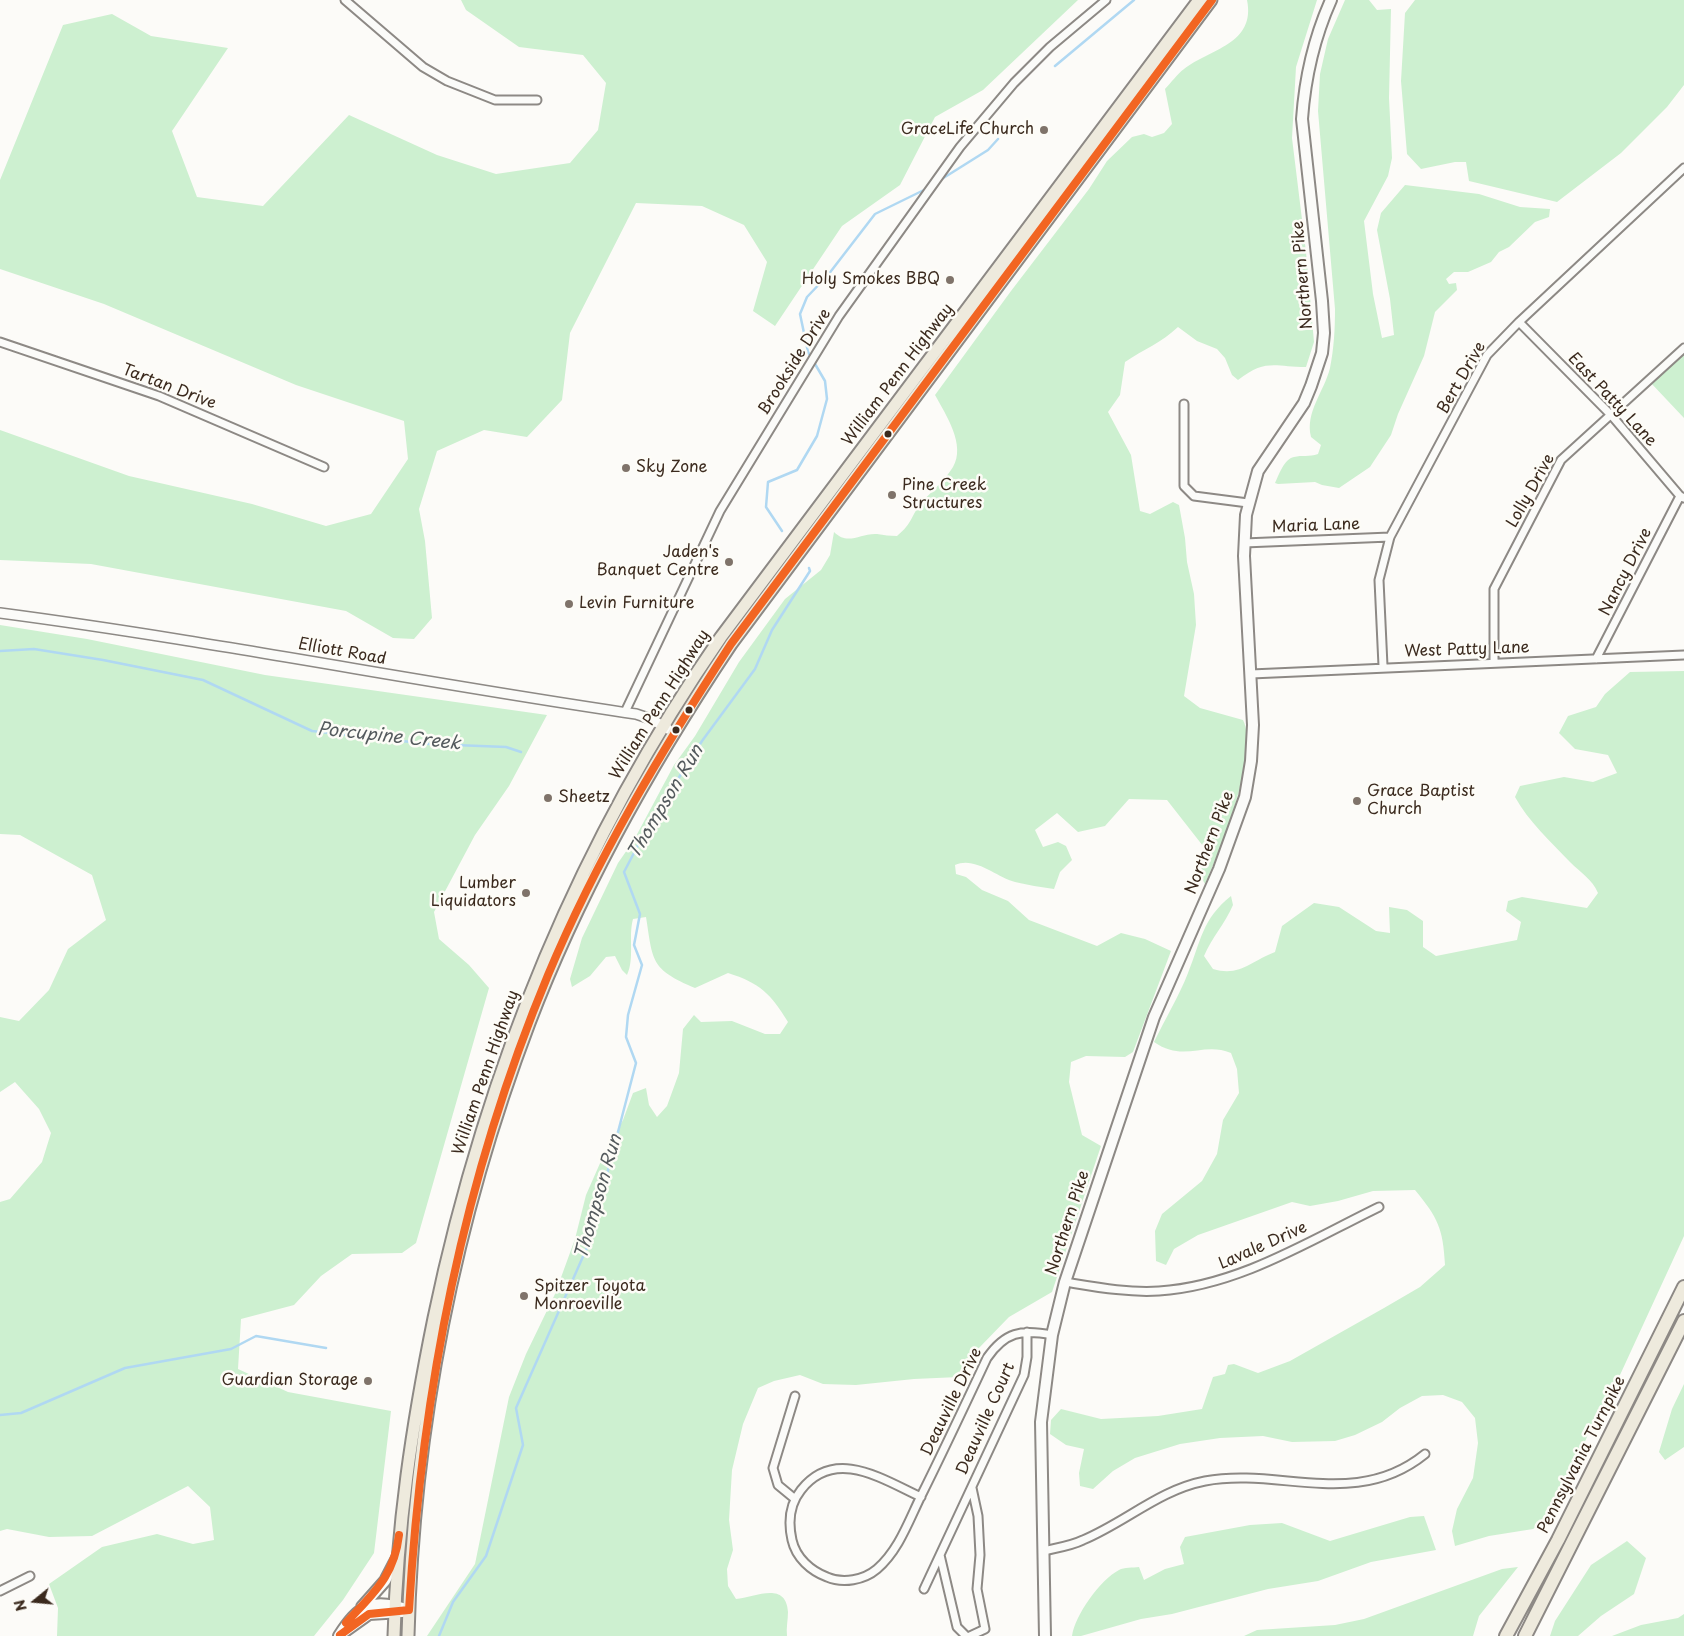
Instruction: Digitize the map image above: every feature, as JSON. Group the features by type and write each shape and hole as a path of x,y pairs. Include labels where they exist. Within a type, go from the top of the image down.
{"highway":[{"name":"William Penn Highway","path":"394,1636 398,1555 407,1459 417,1401 454,1229 486,1118 520,1018 574,891 612,816 663,726 696,673 743,606 1199,0"},
{"name":"William Penn Highway","path":"408,1636 415,1511 429,1397 456,1265 487,1147 530,1022 559,954 624,822 712,673 759,605 1212,0"},
{"name":"Pennsylvania Turnpike","path":"1506,1636 1558,1540 1684,1287"},
{"name":"Pennsylvania Turnpike","path":"1525,1636 1684,1321"}],"main road":[{"name":"Northern Pike","path":"1045,1636 1041,1422 1052,1335 1065,1282 1154,1017 1238,818 1249,778 1253,746 1244,543 1248,503 1258,471 1304,403 1312,386 1322,353 1324,333 1322,301 1302,119 1304,89 1311,57 1330,0"},
{"path":"340,1635 346,1622 360,1610 381,1586 398,1555"},
{"path":"360,1610 371,1605 409,1610"},
{"path":"340,1635 369,1614 395,1609"}],"street":[{"path":"345,0 424,67 447,81 495,100 537,100"},
{"name":"Brookside Drive","path":"625,712 720,511 839,316 960,148 1014,83 1050,47 1106,0"},
{"name":"Bert Drive","path":"1383,666 1379,580 1390,537 1487,355 1519,322 1684,168"},
{"name":"East Patty Lane","path":"1519,322 1612,416 1682,497"},
{"name":"Tartan Drive","path":"0,342 159,396 324,467"},
{"name":"Lolly Drive","path":"1494,662 1494,589 1561,460 1612,416 1684,348"},
{"path":"1184,404 1184,486 1194,496 1248,503"},
{"name":"Nancy Drive","path":"1596,659 1682,497"},
{"name":"Maria Lane","path":"1244,543 1390,537"},
{"name":"Elliott Road","path":"0,613 100,626 465,688 642,715 675,733"},
{"name":"West Patty Lane","path":"1251,674 1383,666 1684,654"},
{"name":"Lavale Drive","path":"1065,1282 1113,1289 1158,1291 1226,1279 1378,1207"},
{"name":"Deauville Drive","path":"794,1499 790,1516 790,1529 793,1543 806,1565 817,1574 844,1581 866,1576 888,1558 900,1540 986,1358 1005,1338 1027,1332 1052,1335"},
{"name":"Deauville Court","path":"924,1589 1024,1375 1028,1357 1027,1332"},
{"path":"795,1396 773,1468 778,1485 794,1499 808,1481 818,1475 828,1470 849,1468 870,1473 920,1497"},
{"path":"1043,1550 1083,1541 1159,1496 1191,1484 1223,1479 1314,1485 1350,1483 1384,1476 1404,1469 1425,1454"},
{"name":"Deauville Court","path":"940,1555 957,1626 968,1636 985,1629 977,1589 980,1555 978,1516 972,1488"},
{"path":"0,1591 30,1576"}],"green space":[{"path":"461,0 1078,0 983,90 935,117 900,185 842,226 775,326 753,311 767,262 744,225 702,206 636,203 570,333 562,400 527,437 484,430 437,451 419,509 425,541 432,618 414,639 393,638 346,611 91,564 0,560 0,430 129,476 252,504 326,526 371,514 408,459 404,421 296,385 104,304 0,269 0,180 63,25 112,14 151,36 228,48 172,131 197,197 263,206 349,115 437,155 496,174 570,163 598,130 606,83 583,55 519,47 466,10"},
{"path":"1247,0 1317,0 1296,67 1292,138 1306,252 1314,342 1306,367 1264,366 1238,380 1232,375 1225,358 1217,349 1197,341 1178,327 1159,342 1125,362 1120,395 1108,412 1131,455 1140,511 1150,514 1173,502 1179,505 1187,562 1194,594 1196,625 1184,696 1200,708 1243,720 1247,735 1246,755 1236,802 1228,826 1205,884 1201,877 1203,846 1167,800 1129,799 1105,826 1078,832 1057,813 1035,830 1043,847 1058,842 1066,846 1072,860 1060,872 1054,889 1015,882 970,863 955,865 956,874 966,877 982,890 1008,901 1029,920 1097,946 1121,933 1145,939 1171,951 1133,1052 1125,1057 1086,1056 1071,1062 1069,1082 1082,1135 1101,1146 1052,1292 1009,1317 977,1350 959,1377 856,1385 823,1384 800,1375 774,1381 758,1388 743,1424 732,1470 729,1520 733,1550 727,1569 728,1586 736,1599 768,1593 782,1596 786,1602 788,1612 787,1636 427,1636 475,1564 509,1397 526,1354 555,1294 575,1239 586,1195 601,1161 623,1120 633,1093 646,1088 649,1105 657,1117 667,1106 679,1073 683,1029 694,1015 701,1022 732,1021 765,1034 780,1034 788,1022 776,1004 764,991 739,977 728,973 695,988 669,975 656,962 650,944 646,917 633,919 631,962 627,975 622,970 615,956 606,957 590,976 572,987 570,979 582,938 618,863 634,840 674,765 695,736 739,662 785,599 821,570 830,555 834,532 839,536 849,539 871,534 897,536 909,523 922,502 950,472 956,458 956,440 949,421 935,395 1089,189 1107,161 1132,137 1144,134 1152,137 1164,133 1172,124 1165,89 1184,69 1229,44 1238,36 1245,27 1248,15"},
{"path":"1345,0 1369,0 1377,10 1391,9 1389,98 1392,158 1388,176 1364,221 1373,294 1382,338 1394,335 1390,299 1377,230 1381,213 1405,185 1479,194 1520,207 1550,209 1549,217 1535,222 1509,247 1499,252 1491,262 1468,272 1454,272 1446,279 1449,284 1456,283 1457,290 1435,312 1424,356 1398,414 1391,435 1370,467 1339,488 1315,482 1278,484 1275,483 1282,468 1290,458 1318,454 1321,445 1311,437 1310,428 1313,411 1330,368 1335,309 1318,111 1320,74 1328,39"},
{"path":"1415,0 1684,0 1684,85 1667,107 1621,153 1557,202 1469,181 1466,162 1455,162 1421,169 1407,154 1401,81 1405,13"},
{"path":"1684,350 1684,418 1650,382"},
{"path":"0,625 87,639 265,675 547,715 509,786 475,835 434,912 439,939 469,965 489,988 416,1243 402,1253 352,1254 321,1276 294,1305 241,1319 238,1369 288,1392 391,1411 374,1553 343,1600 314,1636 57,1636 58,1608 49,1584 102,1547 157,1534 193,1544 214,1540 210,1507 188,1486 92,1536 49,1537 7,1529 0,1531 0,1202 10,1199 42,1162 51,1133 39,1109 15,1082 0,1092 0,1017 19,1021 49,990 68,949 106,920 92,875 20,835 0,834"},
{"path":"1684,671 1684,1236 1608,1401 1589,1432 1567,1485 1551,1517 1533,1529 1489,1536 1455,1546 1452,1531 1457,1509 1473,1478 1478,1443 1475,1418 1462,1402 1443,1395 1422,1396 1400,1408 1382,1422 1355,1435 1335,1441 1292,1442 1263,1436 1220,1438 1180,1444 1135,1458 1113,1471 1093,1489 1080,1486 1079,1473 1084,1449 1066,1445 1050,1434 1051,1420 1061,1409 1101,1419 1158,1416 1202,1409 1213,1377 1225,1374 1228,1365 1234,1364 1258,1373 1290,1361 1420,1287 1445,1265 1443,1242 1438,1224 1429,1208 1415,1190 1373,1191 1338,1201 1310,1206 1292,1202 1198,1235 1174,1249 1166,1265 1156,1261 1155,1231 1162,1214 1202,1181 1217,1154 1223,1120 1239,1093 1237,1069 1231,1053 1211,1049 1175,1051 1154,1042 1188,973 1204,931 1214,913 1231,896 1233,905 1204,956 1213,969 1231,971 1245,967 1275,952 1282,926 1314,903 1339,907 1376,931 1390,933 1389,907 1407,910 1423,921 1423,947 1436,956 1517,940 1521,922 1506,911 1508,901 1522,897 1587,908 1598,893 1596,888 1540,831 1515,797 1520,786 1564,777 1593,782 1617,773 1608,755 1575,749 1559,733 1568,716 1596,707 1605,694 1630,672"},
{"path":"1684,1384 1684,1447 1665,1460 1659,1452 1672,1409"},
{"path":"1424,1516 1436,1550 1371,1562 1318,1581 1268,1589 1172,1614 1141,1619 1081,1636 1072,1636 1078,1618 1090,1599 1104,1582 1121,1569 1139,1567 1144,1580 1165,1569 1184,1564 1180,1547 1185,1537 1250,1525 1282,1523 1330,1541 1410,1517"},
{"path":"1627,1541 1646,1558 1634,1594 1601,1616 1578,1636 1550,1636 1555,1621 1591,1565"},
{"path":"1518,1567 1479,1616 1473,1636 1244,1636 1257,1630 1335,1625 1364,1619 1502,1569"},
{"path":"1684,1614 1684,1636 1612,1636 1641,1625 1678,1618"}],"waterway":[{"name":"Thompson Run","path":"1055,66 1134,0"},
{"name":"Thompson Run","path":"937,182 988,150 998,139"},
{"name":"Thompson Run","path":"782,531 766,507 768,482 797,470 817,436 827,399 825,381 808,352 800,314 807,297 828,275 875,214 928,188"},
{"name":"Thompson Run","path":"439,1636 453,1602 486,1556 523,1445 516,1408 589,1243 636,1063 626,1037 628,1015 642,965 634,945 640,914 624,872 647,828 702,741 755,669 772,630 810,571 809,568"},
{"name":"Porcupine Creek","path":"0,651 34,649 103,660 203,680 312,731 429,744 506,747 521,752"},
{"path":"0,1415 21,1413 125,1368 231,1349 256,1336 326,1348"}],"transit line":[{"path":"340,1635 369,1614 409,1610 415,1528 436,1366 470,1208 492,1129 518,1052 567,932 609,847 680,724 731,644 1212,0"},
{"path":"346,1623 381,1584 392,1562 399,1535"}],"place":[{"name":"GraceLife Church","path":"1044,130"},
{"name":"Holy Smokes BBQ","path":"950,280"},
{"name":"Sky Zone","path":"626,468"},
{"name":"Pine Creek Structures","path":"892,495"},
{"name":"Jaden's Banquet Centre","path":"729,562"},
{"name":"Levin Furniture","path":"569,604"},
{"name":"Sheetz","path":"548,798"},
{"name":"Grace Baptist Church","path":"1357,801"},
{"name":"Lumber Liquidators","path":"526,893"},
{"name":"Spitzer Toyota Monroeville","path":"524,1296"},
{"name":"Guardian Storage","path":"368,1381"}]}
